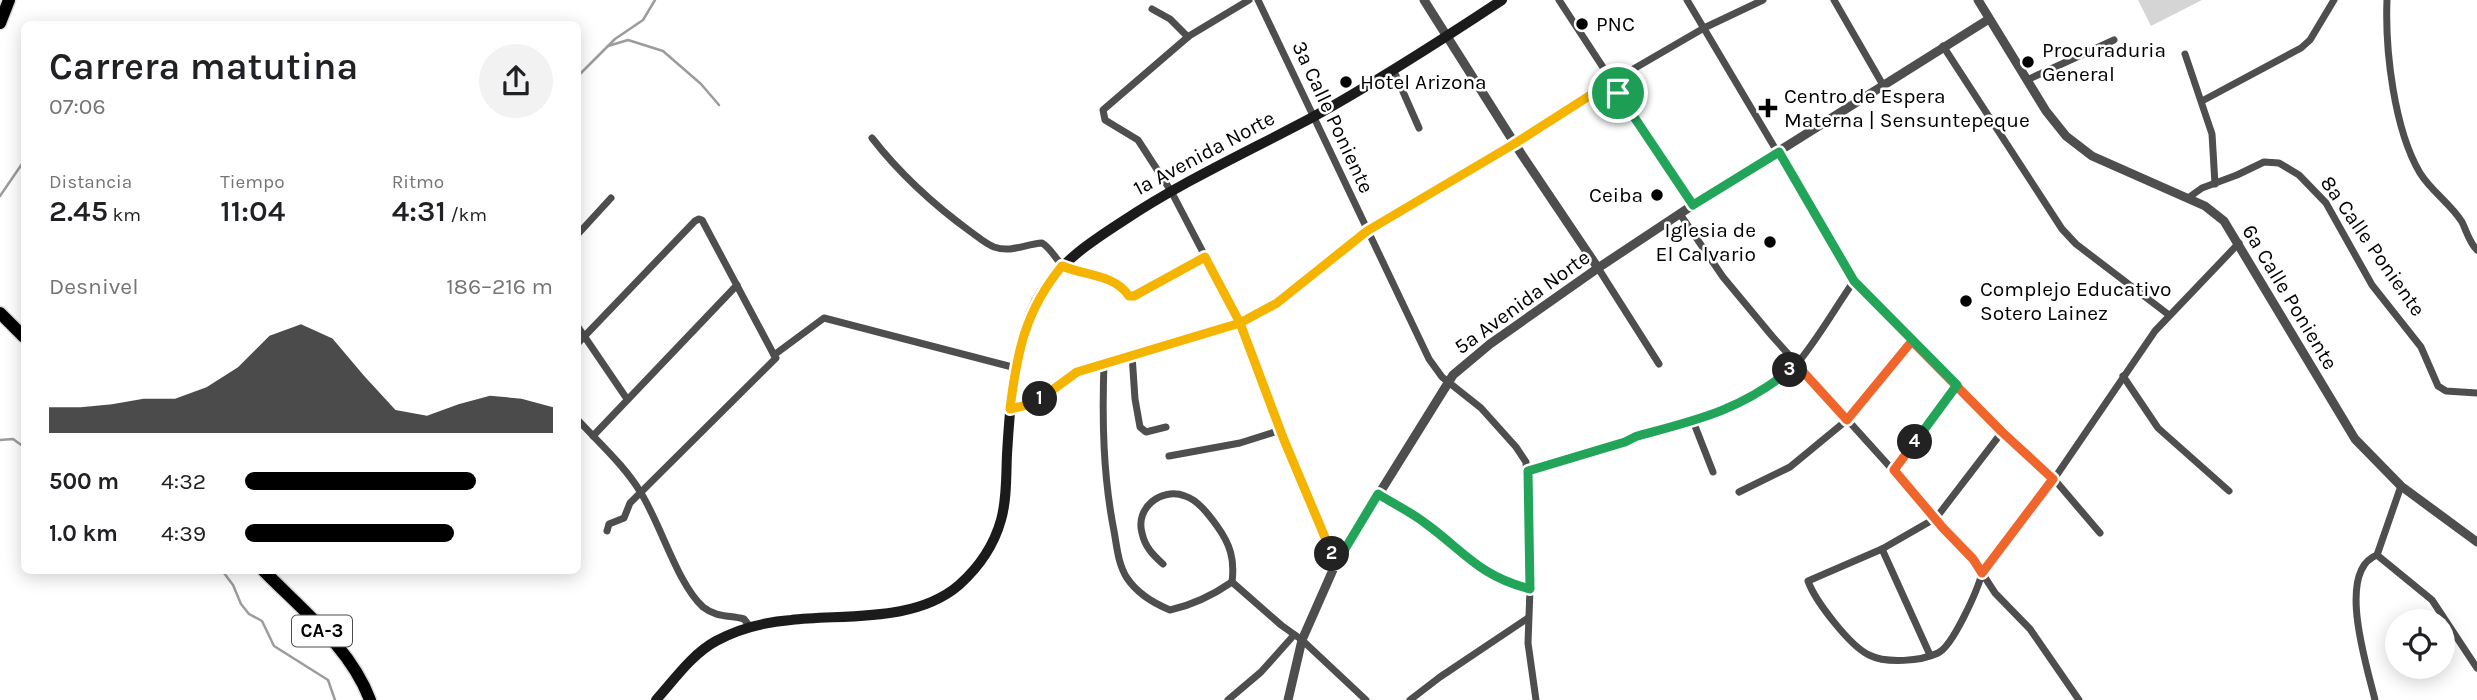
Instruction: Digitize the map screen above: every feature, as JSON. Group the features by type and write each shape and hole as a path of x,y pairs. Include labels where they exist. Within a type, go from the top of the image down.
{"main road":[{"path":"0,23 9,0"},
{"name":"1a Avenida Norte","path":"656,700 701,652 718,640 751,628 790,620 904,609 936,599 960,584 986,552 1000,523 1010,409 1024,332 1038,299 1062,266 1082,248 1171,191 1314,116 1502,0"},
{"path":"0,313 21,334"},
{"name":"CA-3","path":"266,574 341,652 362,681 370,700"}],"street":[{"path":"1250,0 1188,37 1103,110 1105,120 1138,140 1171,191 1240,323 1336,564"},
{"name":"3a Calle Poniente","path":"1258,0 1429,359 1442,377 1471,399 1522,454 1528,471 1528,643 1536,700"},
{"path":"1424,0 1514,144 1659,364"},
{"path":"1559,0 1693,205"},
{"path":"1687,0 1854,281 2002,432 2053,479 2100,533"},
{"path":"1010,409 1035,403 1077,372 1240,323 1277,303 1367,231 1514,144 1611,82 1704,28 1763,0"},
{"path":"1834,0 1883,85"},
{"name":"6a Calle Poniente","path":"1978,0 2066,136 2092,156 2216,213 2239,243 2355,439 2401,486 2477,542"},
{"path":"2202,101 2301,48 2334,0"},
{"path":"2387,0 2386,23 2392,73 2404,136 2422,176 2462,222 2477,250"},
{"path":"1152,9 1170,19 1188,37"},
{"name":"5a Avenida Norte","path":"1228,700 1298,637 1336,564 1453,375 1490,344 1598,268 1693,205 1989,19"},
{"path":"2028,80 2114,40"},
{"path":"1943,46 2062,229 2076,244 2169,315"},
{"path":"2185,54 2202,101 2214,148 2215,184"},
{"path":"1393,69 1419,128"},
{"path":"872,138 909,180 947,214 992,246 1008,250 1042,243 1062,266 1080,274 1115,281 1129,296 1134,296 1205,257"},
{"name":"8a Calle Poniente","path":"2188,198 2202,188 2264,162 2279,163 2299,175 2326,203 2372,285 2421,347 2438,386 2446,391 2477,393"},
{"path":"581,231 611,198"},
{"path":"1680,214 1723,277 1796,364 1973,559 1995,593 2030,629 2079,700"},
{"path":"581,340 697,219 702,220 776,358 630,503 624,518 609,524 607,531"},
{"path":"2002,432 1936,518 1881,549 1808,581 1813,595 1831,618 1867,654 1880,659 1919,658 1939,653 1948,645 1978,592 1982,573 2053,479 2155,331 2239,243"},
{"path":"1528,471 1723,412 1758,395 1796,364 1854,281"},
{"path":"593,436 737,285"},
{"path":"774,355 824,318 1016,368"},
{"path":"581,332 627,399"},
{"path":"1739,492 1790,467 1847,420 1912,341"},
{"path":"1132,355 1140,427 1146,432 1166,428"},
{"path":"1104,363 1102,419 1105,470 1119,562 1128,579 1149,599 1170,610 1187,606 1232,582"},
{"path":"2123,376 2158,428 2229,491"},
{"path":"1894,470 1957,385"},
{"path":"1693,421 1713,472"},
{"path":"581,423 641,493 683,579 696,599 712,613 720,617 744,620 751,628"},
{"path":"1169,456 1240,443 1281,430"},
{"path":"2375,700 2359,631 2356,592 2364,565 2376,555 2401,486"},
{"path":"1163,564 1144,542 1141,517 1147,504 1158,497 1179,494 1188,496 1198,504 1229,544 1234,556 1232,582"},
{"path":"1378,494 1425,522 1482,570 1505,583 1530,589"},
{"path":"1881,549 1930,655"},
{"path":"2376,555 2432,600 2477,668"},
{"path":"1232,582 1298,637 1366,700"},
{"path":"1410,700 1528,618"},
{"path":"1288,700 1298,637"}],"shaded area":[{"path":"2138,0 2202,0 2151,26"}],"waterway":[{"path":"581,73 615,39 643,20 655,0"},
{"path":"608,46 628,40 663,51 701,84 719,105"},
{"path":"0,196 21,165"},
{"path":"0,440 13,439 21,445"},
{"path":"225,574 241,604 249,614 262,621 274,646 328,680 335,700"}],"place":[{"name":"PNC","path":"1582,24"},
{"name":"Procuraduria General","path":"2028,62"},
{"name":"Hotel Arizona","path":"1346,82"},
{"name":"Centro de Espera Materna | Sensuntepeque","path":"1768,108"},
{"name":"Ceiba","path":"1657,195"},
{"name":"Iglesia de El Calvario","path":"1770,242"},
{"name":"Complejo Educativo Sotero Lainez","path":"1966,301"}],"route":[{"path":"1618,93 1611,82 1514,144 1367,231 1277,303 1240,323 1077,372 1035,403 1010,409 1024,332 1043,289 1062,266 1080,274 1115,281 1129,296 1134,296 1205,257 1240,323 1284,440 1336,564 1378,494 1425,522 1482,570 1505,583 1530,589 1528,471 1723,412 1758,395 1796,364 1847,420 1912,341 1957,385 2002,432 2053,479 1982,573 1973,559 1894,470 1957,385 1854,281 1779,152 1693,205 1618,93"}]}
